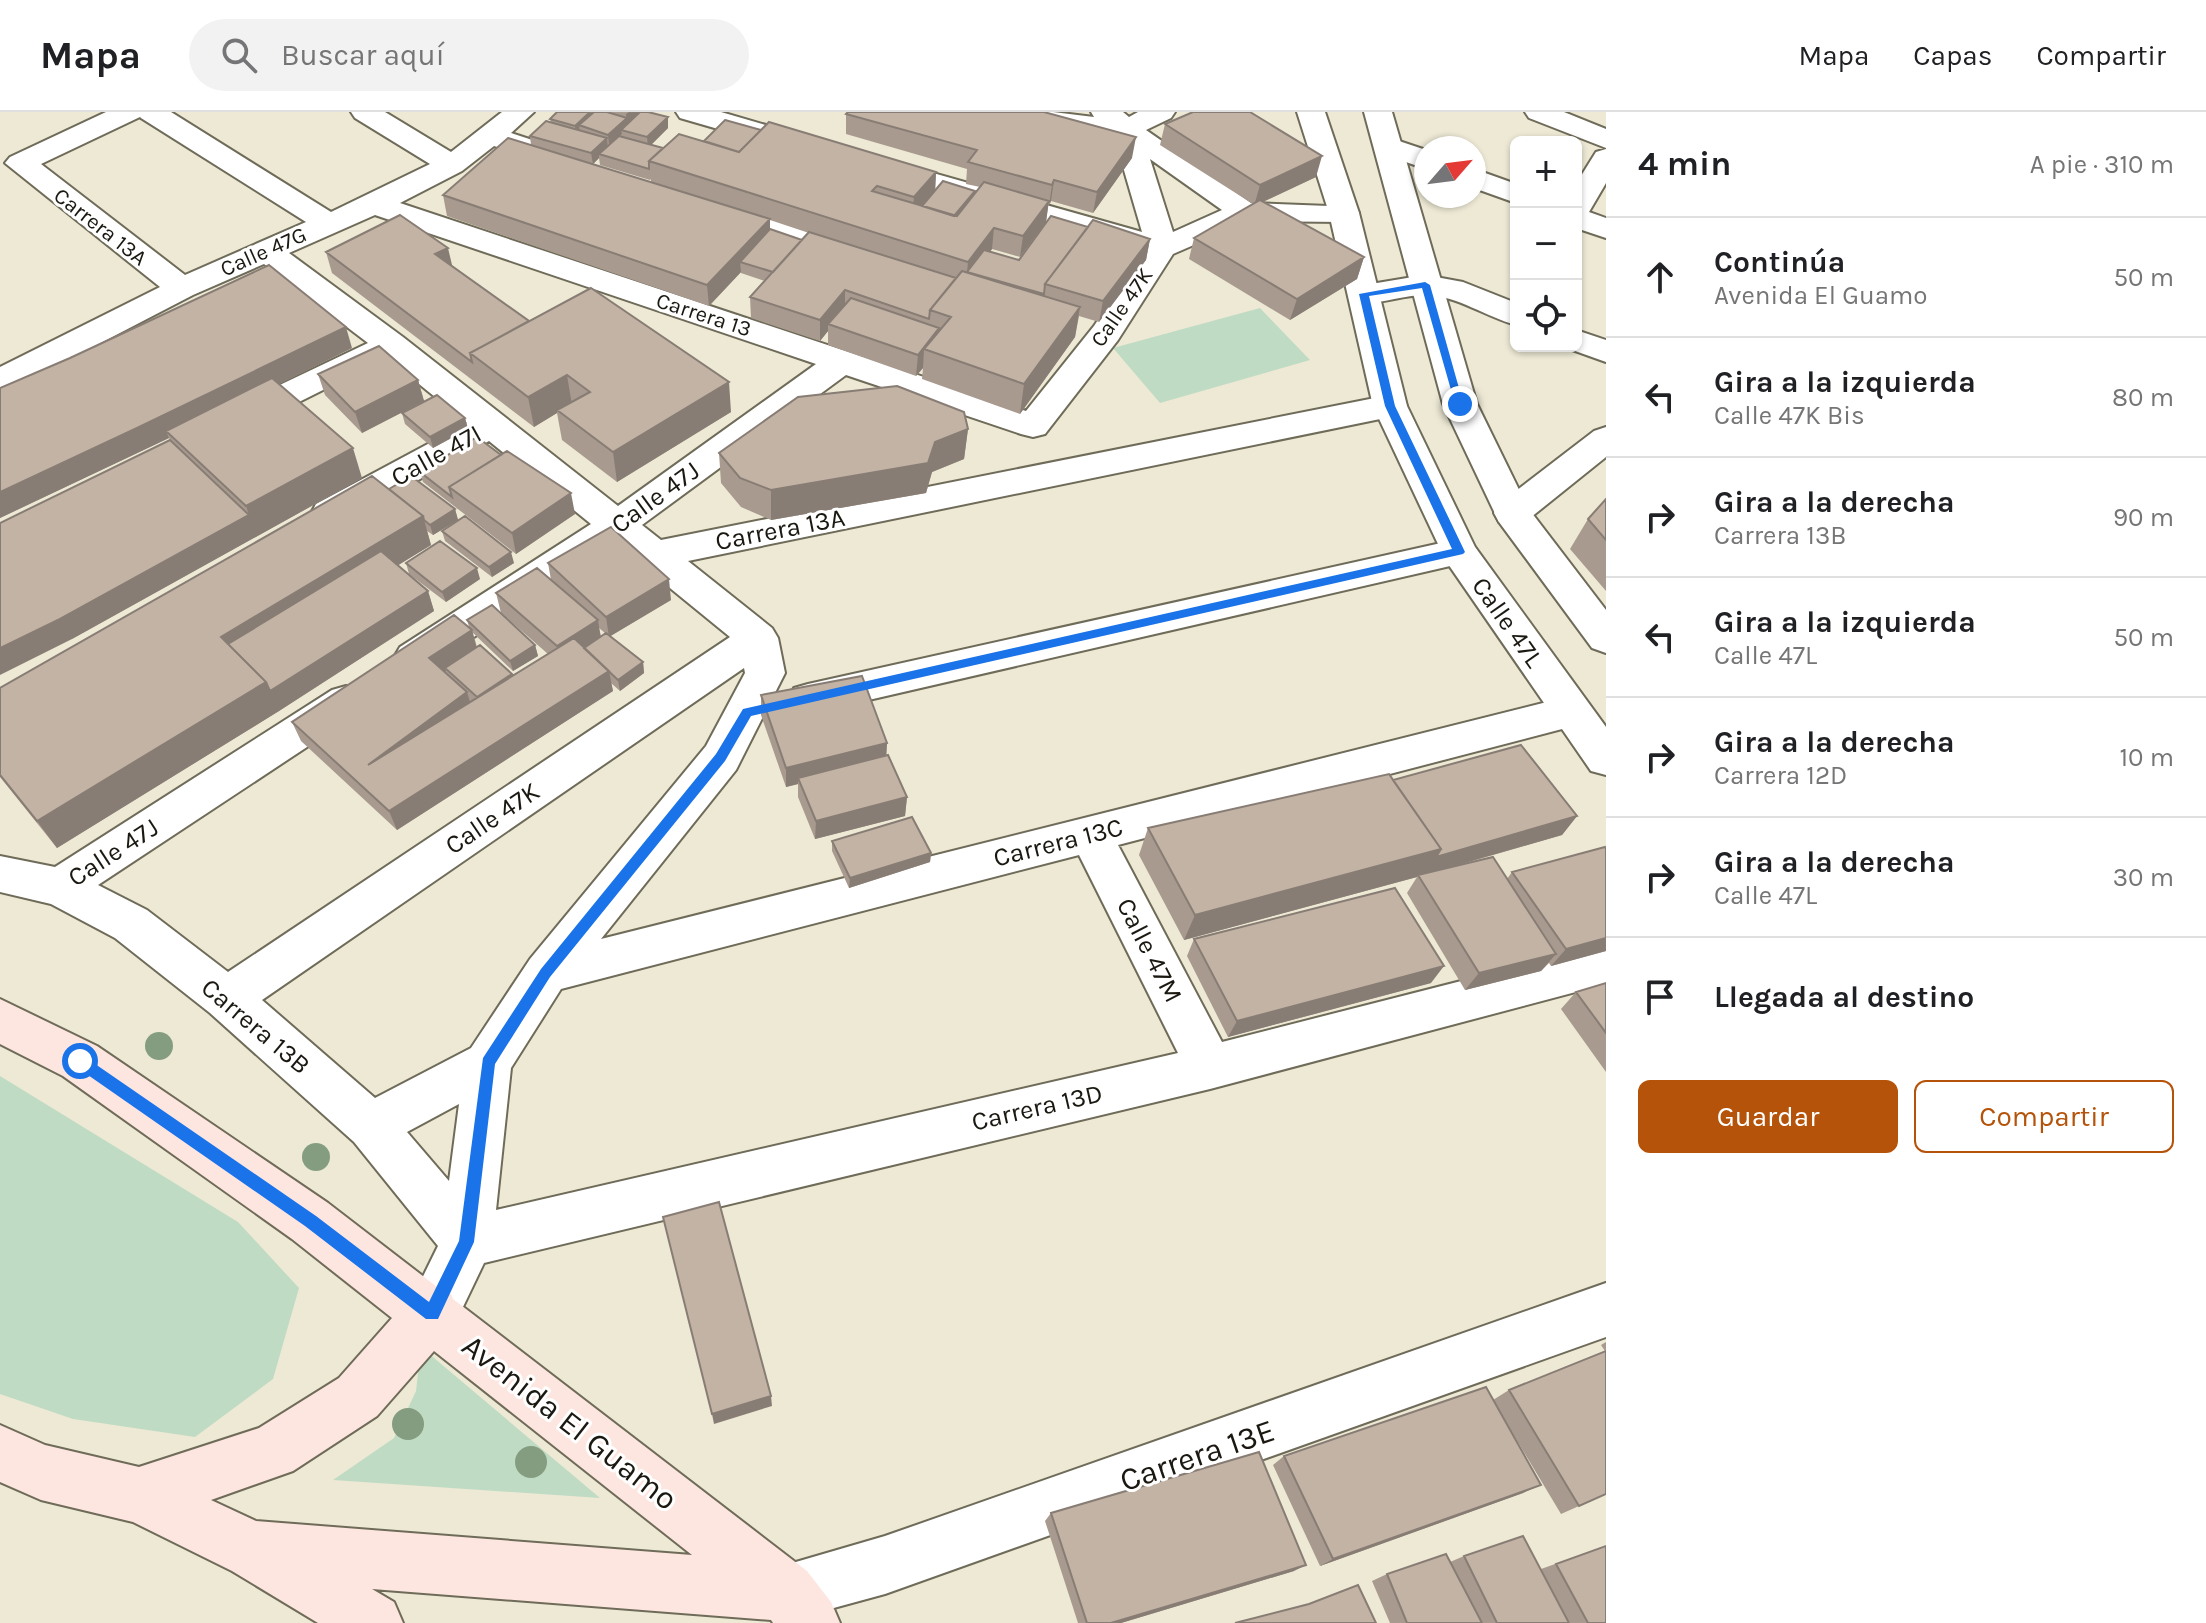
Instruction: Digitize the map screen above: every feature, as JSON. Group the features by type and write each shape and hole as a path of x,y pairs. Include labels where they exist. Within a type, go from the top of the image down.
{"main road":[{"name":"Avenida El Guamo","path":"0,1020 80,1061 310,1221 432,1313 798,1607"},
{"path":"139,1495 273,1451 358,1397 432,1313"},
{"path":"0,1453 41,1472 139,1495 253,1550 373,1623"},
{"path":"253,1550 798,1607"}],"street":[{"name":"Carrera 13A","path":"129,112 20,163 182,288"},
{"path":"151,112 328,223"},
{"path":"365,112 452,165"},
{"name":"Calle 47G","path":"0,381 182,288 374,204 452,165 520,112"},
{"path":"690,112 812,147"},
{"path":"1021,112 1058,122 1116,121 1161,112"},
{"name":"Calle 47L","path":"1311,112 1344,213 1390,406 1459,552 1606,759"},
{"path":"1378,112 1460,404 1512,513 1606,638"},
{"path":"1539,112 1606,139"},
{"path":"1116,121 1244,212"},
{"name":"Calle 47K","path":"1033,426 1091,328 1162,248 1116,121"},
{"path":"491,136 596,170"},
{"path":"1390,147 1414,156"},
{"path":"842,156 1162,248 1244,212 1344,213"},
{"path":"1577,208 1606,158"},
{"path":"1486,183 1510,192"},
{"path":"686,198 896,266"},
{"name":"Carrera 13","path":"374,204 1033,426"},
{"path":"1582,219 1606,229"},
{"path":"265,250 391,344 758,638 765,673 721,758 546,973 488,1063 467,1242 432,1313"},
{"path":"1364,294 1425,285 1452,289 1510,313"},
{"path":"1582,342 1606,352"},
{"path":"209,433 391,344"},
{"name":"Calle 47J","path":"60,887 617,525 843,361"},
{"name":"Carrera 13A","path":"654,555 1390,406"},
{"name":"Calle 47I","path":"301,529 492,424"},
{"path":"1512,513 1606,439"},
{"path":"747,712 1459,552"},
{"name":"Calle 47K","path":"227,998 758,638"},
{"name":"Carrera 13C","path":"546,973 1571,712"},
{"name":"Calle 47M","path":"1090,834 1210,1067"},
{"name":"Carrera 13B","path":"0,874 60,887 131,924 227,998 371,1126 467,1242"},
{"name":"Carrera 13D","path":"467,1242 1210,1067 1606,964"},
{"path":"371,1126 488,1063"},
{"name":"Carrera 13E","path":"798,1607 885,1565 1606,1310"}],"green space":[{"path":"1260,308 1310,360 1160,403 1113,348"},
{"path":"0,1076 238,1222 299,1288 273,1379 195,1437 73,1419 0,1394"},
{"path":"421,1347 600,1498 333,1480 394,1438 416,1391"}],"building":[{"path":"557,112 590,112 575,126 550,119"},
{"path":"594,112 627,118 608,135 579,125"},
{"path":"640,112 668,117 647,137 621,130"},
{"path":"1044,112 1136,137 1097,192 1054,180 1052,185 968,162 977,150 846,114"},
{"path":"1193,112 1250,112 1322,156 1260,185 1165,124"},
{"path":"725,120 761,130 739,152 704,141"},
{"path":"546,121 607,138 591,153 530,136"},
{"path":"769,122 936,172 914,197 877,186 872,191 957,216 984,182 1049,201 1023,236 994,228 968,262 649,161 679,134 739,152"},
{"path":"619,136 663,148 649,161 649,169 599,154"},
{"path":"508,138 770,219 707,285 443,195"},
{"path":"943,181 975,191 954,216 922,206"},
{"path":"1260,200 1364,257 1297,299 1194,238"},
{"path":"400,215 448,248 435,254 529,321 470,353 472,362 326,252"},
{"path":"1051,216 1088,227 1045,284 1044,294 967,272 984,250 1019,260"},
{"path":"1093,220 1150,239 1103,301 1045,284"},
{"path":"770,229 802,240 773,272 740,262"},
{"path":"809,232 956,278 930,310 929,319 845,290 820,320 750,297"},
{"path":"269,265 346,327 0,492 0,388"},
{"path":"962,271 1080,307 1024,384 924,349 951,317 930,310"},
{"path":"591,288 729,382 613,452 557,410 590,392 567,375 528,397 470,353"},
{"path":"851,298 939,328 918,355 828,324"},
{"path":"379,346 418,380 355,412 318,374"},
{"path":"272,378 353,448 246,506 166,431"},
{"path":"897,386 964,412 968,429 935,442 928,463 771,490 740,478 719,453 798,397"},
{"path":"437,395 465,418 430,437 402,413"},
{"path":"477,437 501,455 449,487 452,497 420,472"},
{"path":"170,440 249,515 60,619 0,648 0,523"},
{"path":"507,451 571,493 512,533 449,487"},
{"path":"372,476 423,516 221,637 266,682 37,821 0,775 0,688"},
{"path":"411,476 455,509 430,525 389,489"},
{"path":"1606,499 1606,540 1588,519"},
{"path":"465,516 511,552 489,567 442,531"},
{"path":"611,527 669,579 606,617 548,563"},
{"path":"440,541 477,568 442,592 406,563"},
{"path":"381,551 428,591 270,691 266,682 228,644"},
{"path":"537,568 598,620 557,646 496,593"},
{"path":"492,605 535,645 510,661 467,620"},
{"path":"454,615 472,630 429,658 467,692 368,765 574,638 609,671 389,811 292,722"},
{"path":"606,633 643,662 618,680 584,648"},
{"path":"480,645 512,674 477,697 445,668"},
{"path":"862,676 887,743 786,768 761,695"},
{"path":"1521,745 1577,816 1436,857 1441,849 1393,780"},
{"path":"888,755 907,797 816,821 798,778"},
{"path":"1389,774 1441,849 1195,915 1148,828"},
{"path":"912,817 931,853 850,878 832,841"},
{"path":"1605,847 1606,938 1566,949 1512,872"},
{"path":"1493,857 1556,954 1479,973 1418,875"},
{"path":"1395,888 1444,966 1237,1021 1194,939"},
{"path":"1606,983 1606,1033 1576,992"},
{"path":"719,1202 771,1396 712,1414 663,1217"},
{"path":"1606,1351 1606,1494 1579,1506 1509,1390"},
{"path":"1486,1387 1541,1485 1333,1559 1284,1456"},
{"path":"1259,1452 1306,1565 1111,1623 1087,1623 1051,1513"},
{"path":"1523,1536 1569,1623 1497,1623 1464,1556"},
{"path":"1606,1546 1606,1623 1588,1623 1556,1564"},
{"path":"1446,1554 1482,1623 1407,1623 1387,1574"},
{"path":"1358,1585 1376,1623 1235,1623 1309,1604"}],"route":[{"path":"80,1061 310,1221 432,1313 467,1242 488,1063 546,973 721,758 747,712 1459,552 1390,406 1364,294 1425,285 1460,404"}]}
